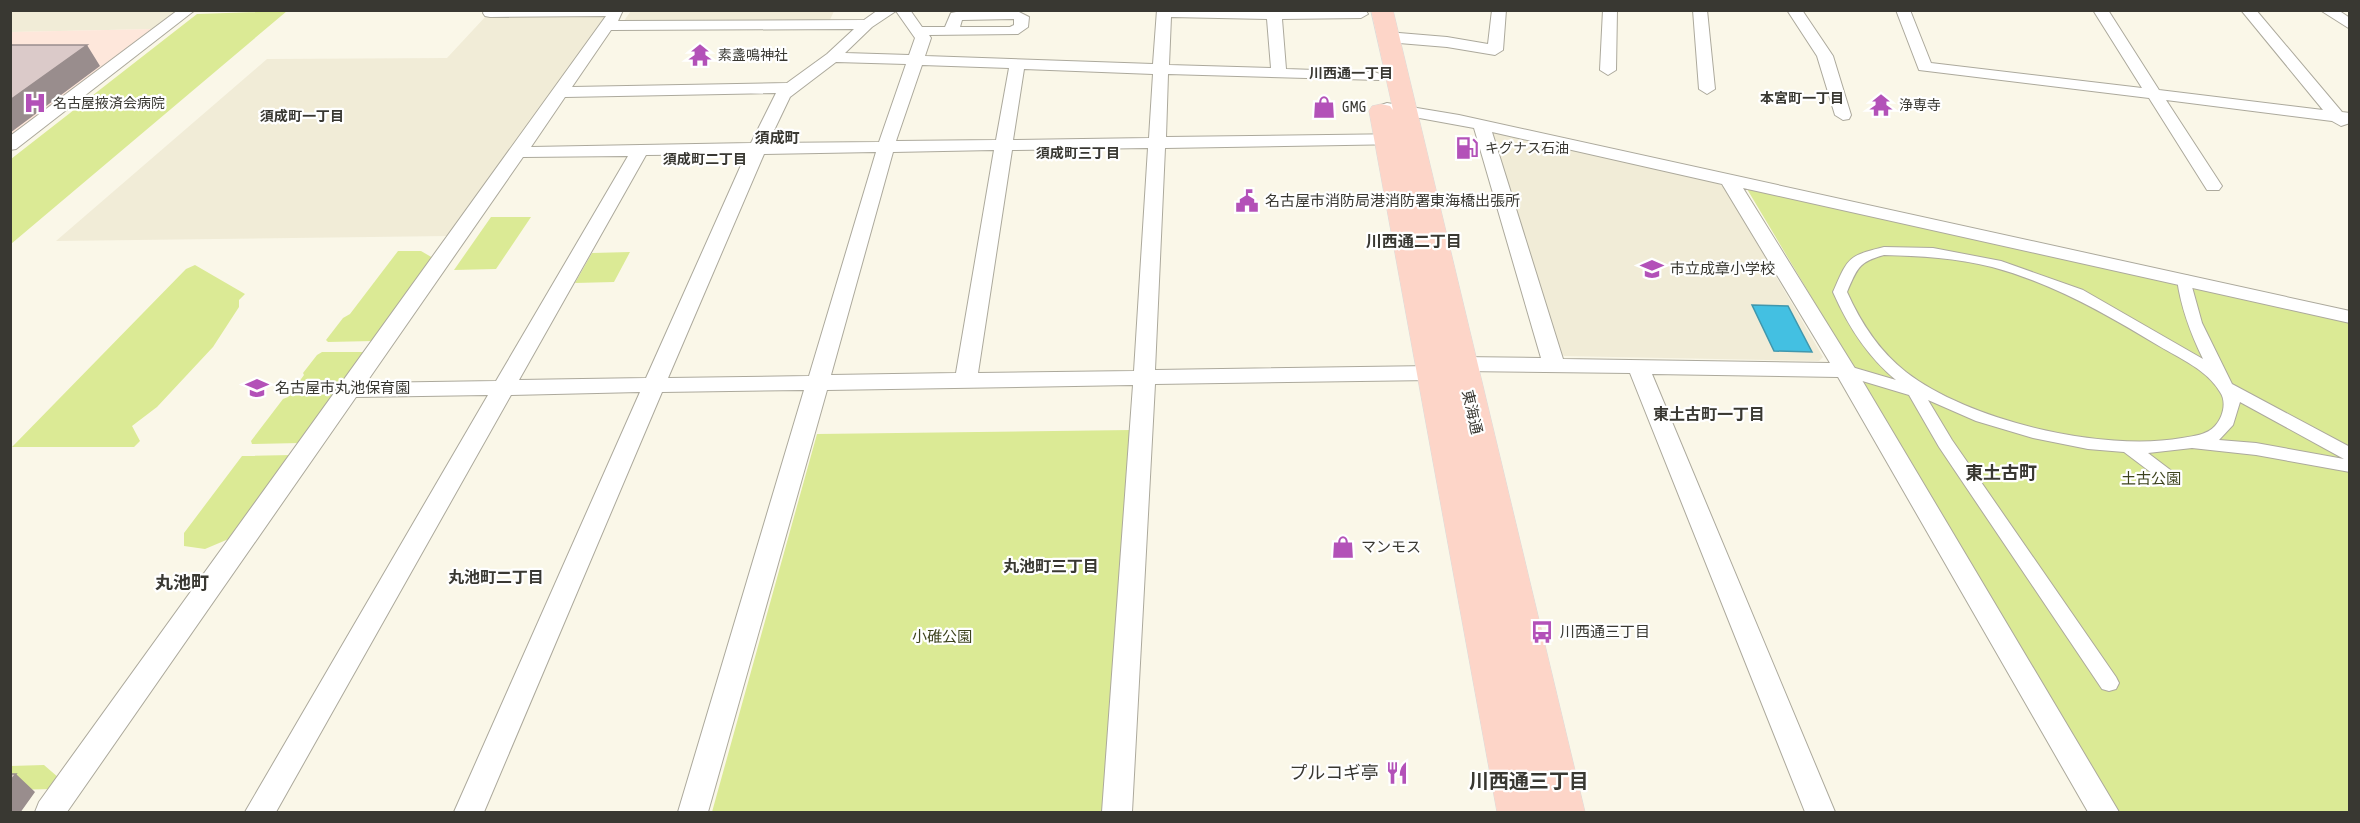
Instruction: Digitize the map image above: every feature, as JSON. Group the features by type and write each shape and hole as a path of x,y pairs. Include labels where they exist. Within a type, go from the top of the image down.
{"main road":[{"name":"東海通","path":"1373,18 1390,115 1446,369 1563,813"},
{"path":"1373,18 1390,115"},
{"path":"1446,369 1519,813"}],"street":[{"path":"10,145 188,10"},
{"path":"50,813 617,12 490,13 492,10"},
{"path":"469,813 757,148 783,94 832,57 867,24 888,10"},
{"path":"693,813 885,147 923,38 902,10"},
{"path":"1117,813 1164,11 1373,18 1447,42 1495,50 1499,10"},
{"path":"1608,70 1610,10"},
{"path":"1700,10 1707,89"},
{"path":"1794,10 1825,56 1843,115"},
{"path":"1903,10 1925,67 2343,117"},
{"path":"2100,10 2213,186"},
{"path":"2248,10 2343,117 2349,131"},
{"path":"2327,10 2349,25"},
{"path":"1274,15 1279,73"},
{"path":"608,26 867,24"},
{"path":"918,31 951,31"},
{"path":"832,57 1279,73 1390,115"},
{"path":"966,381 1017,64"},
{"path":"561,92 791,88"},
{"path":"519,152 1157,143 1390,115 1481,125 2349,317"},
{"path":"1481,125 1554,365"},
{"path":"260,813 640,150"},
{"path":"1730,180 1845,370 2104,813"},
{"path":"2109,683 1945,443 1918,390 1878,355 1847,309 1840,292 1852,264 1863,256 1884,252 1933,252 1996,264 2078,293 2170,344 2206,367 2225,387 2349,455"},
{"path":"350,390 1144,378 1554,365 1845,370 1918,390 1979,416 2021,429 2128,447 2170,448 2220,432 2229,417 2232,403 2190,314 2184,279"},
{"path":"1638,366 1820,813"},
{"path":"2191,443 2256,449 2349,466"},
{"path":"2128,447 2171,479"}],"shaded area":[{"path":"10,11 180,11 154,29 11,32"},
{"path":"631,11 834,11 829,22 623,22"},
{"path":"603,15 607,18 449,236 56,241 267,59 447,58 486,16"},
{"name":"名古屋掖済会病院","path":"154,29 11,141 11,32"},
{"name":"市立成章小学校","path":"1494,133 1715,182 1724,187 1823,357 1819,361 1564,356 1557,352 1489,135"}],"green space":[{"path":"287,11 11,244 11,159 197,14"},
{"name":"土古公園","path":"1747,189 2169,280 2349,322 2349,812 2109,812 2019,645"},
{"path":"491,217 531,217 496,269 454,270"},
{"path":"398,251 421,251 433,258 373,341 328,342 326,340 343,318 350,314"},
{"path":"630,252 614,282 575,283 592,253"},
{"path":"195,265 245,294 239,300 239,307 213,347 157,407 132,426 140,441 134,447 12,447 186,269"},
{"path":"322,352 366,352 300,443 252,444 251,441 283,399 288,397 317,355"},
{"name":"小碓公園","path":"1131,430 1104,812 712,812 817,434"},
{"path":"292,455 231,538 205,549 184,546 184,533 242,456"},
{"path":"44,765 59,778 52,789 11,790 10,766"}],"water":[{"path":"1752,305 1788,306 1812,352 1774,351"}],"building":[{"path":"10,45 87,45 10,100"}],"place":[{"name":"素盞鳴神社","path":"700,55"},
{"name":"名古屋掖済会病院","path":"35,103"},
{"name":"浄専寺","path":"1881,105"},
{"name":"GMG","path":"1324,107"},
{"name":"キグナス石油","path":"1467,148"},
{"name":"名古屋市消防局港消防署東海橋出張所","path":"1247,201"},
{"name":"市立成章小学校","path":"1652,269"},
{"name":"名古屋市丸池保育園","path":"257,388"},
{"name":"マンモス","path":"1343,547"},
{"name":"川西通三丁目","path":"1542,632"},
{"name":"プルコギ亭","path":"1397,773"}],"district":[{"name":"川西通一丁目","path":"1351,73"},
{"name":"本宮町一丁目","path":"1802,98"},
{"name":"須成町一丁目","path":"302,116"},
{"name":"須成町","path":"777,138"},
{"name":"須成町三丁目","path":"1078,153"},
{"name":"須成町二丁目","path":"705,159"},
{"name":"川西通二丁目","path":"1414,241"},
{"name":"東土古町一丁目","path":"1709,414"},
{"name":"東土古町","path":"2001,473"},
{"name":"丸池町三丁目","path":"1051,566"},
{"name":"丸池町二丁目","path":"496,577"},
{"name":"丸池町","path":"182,583"},
{"name":"川西通三丁目","path":"1529,781"}]}
